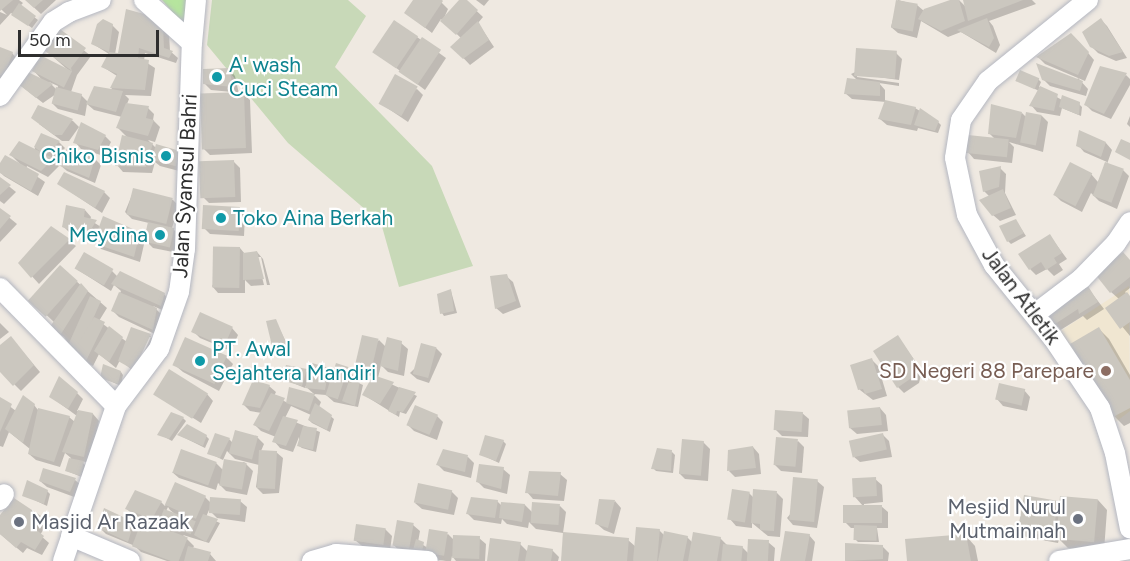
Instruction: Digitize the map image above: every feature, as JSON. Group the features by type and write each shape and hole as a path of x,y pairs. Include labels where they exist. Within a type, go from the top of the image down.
{"street":[{"path":"0,96 53,22 69,12 101,0"},
{"path":"144,0 192,43"},
{"name":"Jalan Syamsul Bahri","path":"63,561 116,406 159,349 179,292 185,249 192,43 196,0"},
{"name":"Jalan Atletik","path":"1088,0 988,81 961,120 956,139 955,158 967,215 994,266 1035,314 1084,380 1100,408 1115,453 1130,529"},
{"path":"1035,314 1081,279 1116,243 1130,222"},
{"path":"0,288 116,406"},
{"path":"71,536 130,561"},
{"path":"1059,561 1130,549"},
{"path":"312,561 336,554 428,561"}],"shaded area":[{"name":"SD Negeri 88 Parepare","path":"1129,286 1130,411 1113,424 1059,332"}],"green space":[{"path":"162,0 193,0 188,30"},
{"path":"212,0 348,0 366,16 335,67 432,166 473,266 399,287 381,223 288,143 207,45"}],"building":[{"path":"0,0 13,0 0,11"},
{"path":"25,0 43,0 34,8"},
{"path":"413,0 443,1 425,28 404,13"},
{"path":"459,0 467,0 478,10 456,35 440,21"},
{"path":"896,0 918,4 913,31 891,28"},
{"path":"950,0 959,0 965,21 941,31 918,19 924,9"},
{"path":"963,0 1023,0 968,21"},
{"path":"19,3 36,16 28,26 11,15"},
{"path":"126,9 144,14 163,25 164,48 173,51 169,58 139,48 138,58 149,60 145,90 110,88 117,74 101,67 109,52 118,53"},
{"path":"987,18 994,38 989,47 957,30"},
{"path":"1101,18 1123,52 1109,56 1090,47 1082,32"},
{"path":"103,19 113,24 109,52 91,44 97,24"},
{"path":"394,20 418,36 396,69 372,52"},
{"path":"478,21 489,40 463,59 450,47"},
{"path":"57,27 86,48 71,68 72,71 41,48"},
{"path":"1071,33 1089,52 1078,75 1036,57"},
{"path":"422,37 441,50 418,85 399,72"},
{"path":"0,47 13,52 4,76 0,75"},
{"path":"856,48 897,51 895,79 854,76"},
{"path":"40,55 72,71 64,87 32,71"},
{"path":"1036,63 1083,81 1080,91 1042,80"},
{"path":"13,65 53,84 36,98 12,79"},
{"path":"1100,66 1127,73 1104,114 1084,105"},
{"name":"A' wash Cuci Steam","path":"229,68 233,87 203,84 203,69"},
{"path":"1020,70 1039,78 1035,89 1015,81"},
{"path":"395,74 418,87 401,116 379,104"},
{"path":"847,78 880,82 880,96 844,94"},
{"path":"94,86 123,91 116,112 86,104"},
{"path":"1040,86 1058,94 1054,111 1029,106"},
{"path":"56,87 82,94 78,110 52,103"},
{"path":"244,92 246,148 202,150 200,94"},
{"path":"1062,95 1080,102 1079,115 1059,107"},
{"path":"885,100 916,107 911,125 878,119"},
{"path":"126,103 149,106 146,118 154,120 148,136 116,128"},
{"path":"991,104 1022,112 1016,138 988,134"},
{"path":"38,105 73,119 62,135 54,135 31,118"},
{"path":"920,108 939,121 935,131 914,125"},
{"path":"1026,112 1042,115 1036,145 1020,142"},
{"path":"81,122 106,135 98,150 73,143"},
{"path":"1079,130 1106,142 1101,157 1076,146"},
{"path":"41,133 60,141 46,155 54,158 41,171 9,155 19,141 41,152 34,147"},
{"path":"122,135 153,143 146,167 115,166"},
{"path":"968,135 1009,139 1007,157 966,153"},
{"path":"1121,139 1130,143 1130,160 1115,152"},
{"name":"Chiko Bisnis","path":"156,144 180,151 176,166 152,159"},
{"path":"68,147 95,158 89,178 58,165"},
{"path":"5,155 39,174 31,191 0,173 0,163"},
{"path":"234,160 235,197 200,198 199,161"},
{"path":"1070,162 1092,173 1075,206 1053,195"},
{"path":"1105,162 1124,169 1111,203 1093,196"},
{"path":"1001,166 999,187 983,192 979,171"},
{"path":"64,172 105,191 95,208 57,184"},
{"path":"0,177 11,185 0,195"},
{"path":"133,188 173,198 166,224 126,214"},
{"path":"1003,189 1011,208 992,216 979,200"},
{"path":"66,205 85,209 84,217 97,220 86,237 62,227"},
{"name":"Toko Aina Berkah","path":"203,205 240,207 239,231 202,229"},
{"path":"0,208 11,216 0,229"},
{"path":"103,216 140,232 134,257 93,243"},
{"path":"1016,219 1024,233 1007,242 999,226"},
{"name":"Meydina","path":"148,222 174,228 170,248 144,241"},
{"path":"51,226 70,239 31,278 18,263"},
{"path":"1050,234 1062,253 1054,258 1057,263 1046,270 1041,262 1029,270 1018,254"},
{"path":"213,247 240,247 239,288 212,288"},
{"path":"257,251 264,279 243,280 243,253"},
{"path":"84,252 113,269 104,285 75,268"},
{"path":"1123,252 1130,260 1130,277 1110,293 1095,274"},
{"path":"60,265 78,281 46,317 28,301"},
{"path":"120,271 165,293 161,306 111,284"},
{"path":"507,274 516,301 495,309 490,276"},
{"path":"81,283 88,291 61,334 49,328"},
{"path":"1088,286 1098,302 1079,314 1078,309 1052,326 1044,315"},
{"path":"451,289 454,311 440,314 437,294"},
{"path":"119,292 157,308 153,330 111,311"},
{"path":"1127,292 1130,296 1130,322 1120,329 1105,308"},
{"path":"90,296 101,301 79,351 68,346"},
{"path":"200,312 233,327 224,347 191,332"},
{"path":"94,317 105,322 86,361 72,354"},
{"path":"276,319 287,345 273,350 266,321"},
{"path":"109,326 123,337 109,362 94,351"},
{"path":"131,327 151,334 134,370 118,361"},
{"path":"1099,327 1130,380 1130,408 1113,417 1070,344"},
{"path":"362,335 379,339 371,373 354,369"},
{"path":"898,335 917,364 913,377 897,388 873,351"},
{"path":"11,336 34,365 13,386 0,372 0,345"},
{"name":"PT. Awal Sejahtera Mandiri","path":"185,337 227,356 214,384 172,365"},
{"path":"387,337 402,341 398,371 380,366"},
{"path":"421,343 436,347 428,378 413,374"},
{"path":"872,358 882,389 865,394 863,389 858,390 850,365"},
{"path":"312,363 329,368 325,390 305,388"},
{"path":"336,363 348,367 338,399 325,395"},
{"path":"103,364 121,371 118,384 100,378"},
{"path":"286,365 307,369 302,386 281,380"},
{"path":"169,369 208,393 192,419 153,394"},
{"path":"373,375 394,382 380,404 362,395"},
{"path":"59,376 78,392 68,409 49,397"},
{"path":"350,378 360,381 355,406 342,401"},
{"path":"253,380 270,385 260,408 242,405"},
{"path":"999,383 1025,389 1021,406 995,400"},
{"path":"289,387 315,394 309,411 286,403"},
{"path":"399,387 416,392 403,412 397,411 396,415 388,411"},
{"path":"271,393 285,398 269,431 253,425"},
{"path":"23,395 35,404 23,443 5,429"},
{"path":"0,397 12,404 0,432"},
{"path":"315,403 332,415 327,430 308,420"},
{"path":"415,405 438,415 429,435 406,425"},
{"path":"880,407 882,425 849,428 847,410"},
{"path":"38,408 70,416 54,462 28,454"},
{"path":"78,410 93,413 84,457 62,452"},
{"path":"775,410 803,412 802,432 774,430"},
{"path":"171,412 184,417 169,439 157,435"},
{"path":"283,416 298,420 286,446 272,442"},
{"path":"187,424 207,435 203,446 177,435"},
{"path":"303,426 317,428 313,450 297,446"},
{"path":"235,430 258,436 252,459 229,453"},
{"path":"215,433 230,438 220,458 207,454"},
{"path":"883,433 887,450 853,457 849,441"},
{"path":"485,435 504,440 496,461 479,455"},
{"path":"776,437 798,439 795,467 774,465"},
{"path":"682,439 704,441 701,476 679,474"},
{"path":"753,446 756,468 727,471 728,450"},
{"path":"657,448 672,450 671,471 651,469"},
{"path":"181,449 217,462 208,485 172,472"},
{"path":"443,449 468,455 465,472 436,465"},
{"path":"259,450 277,451 275,489 257,488"},
{"path":"69,458 84,461 81,476 65,471"},
{"path":"224,459 247,463 242,490 219,486"},
{"path":"479,464 504,467 501,489 476,482"},
{"path":"43,468 76,478 70,492 39,481"},
{"path":"529,471 561,472 558,496 525,493"},
{"path":"793,477 818,479 814,522 789,520"},
{"path":"876,477 877,496 853,497 852,478"},
{"path":"27,480 48,490 44,504 22,496"},
{"path":"175,482 206,496 196,519 165,505"},
{"path":"418,483 452,490 448,510 414,503"},
{"path":"732,489 750,492 745,522 727,520"},
{"path":"753,489 777,491 774,531 760,530 760,524 751,523"},
{"path":"135,490 162,501 152,519 125,509"},
{"path":"1024,495 1058,501 1052,537 1018,530"},
{"name":"Mesjid Nurul Mutmainnah","path":"1060,496 1098,499 1094,542 1056,539"},
{"path":"210,497 241,499 240,515 209,513"},
{"path":"471,497 498,500 495,518 466,514"},
{"name":"Masjid Ar Razaak","path":"14,498 41,516 34,528 44,536 35,550 21,542 16,548 0,534 0,515"},
{"path":"599,499 615,500 608,528 595,524"},
{"path":"501,502 525,504 522,522 499,518"},
{"path":"532,502 560,504 558,525 531,523"},
{"path":"843,505 882,505 882,523 843,523"},
{"path":"104,508 134,522 128,542 98,528"},
{"path":"164,509 196,521 191,534 159,522"},
{"path":"203,514 218,519 206,542 194,535"},
{"path":"142,520 188,538 179,561 171,561 132,546"},
{"path":"397,520 414,523 409,549 392,546"},
{"path":"356,524 386,528 383,545 354,541"},
{"path":"854,525 877,526 876,541 853,540"},
{"path":"636,527 660,529 657,561 633,561"},
{"path":"429,529 448,532 444,556 425,553"},
{"path":"664,531 688,536 683,561 658,561"},
{"path":"785,531 810,534 805,561 780,561"},
{"path":"563,532 629,538 627,561 561,561"},
{"path":"693,532 721,537 717,561 688,561"},
{"path":"966,534 971,561 907,561 905,539"},
{"path":"453,535 480,536 479,559 452,558"},
{"path":"490,538 521,542 518,561 487,561"},
{"path":"416,539 424,542 422,552 413,550"},
{"path":"748,539 769,540 768,561 747,561"},
{"path":"845,543 883,545 883,559 845,561"},
{"path":"723,544 743,546 741,561 721,561"},
{"path":"528,545 553,549 551,561 525,561"},
{"path":"188,546 211,552 208,561 184,561"}],"place":[{"name":"A' wash Cuci Steam","path":"217,77"},
{"name":"Chiko Bisnis","path":"166,156"},
{"name":"Toko Aina Berkah","path":"221,218"},
{"name":"Meydina","path":"160,235"},
{"name":"PT. Awal Sejahtera Mandiri","path":"200,361"},
{"name":"SD Negeri 88 Parepare","path":"1106,371"},
{"name":"Mesjid Nurul Mutmainnah","path":"1078,519"},
{"name":"Masjid Ar Razaak","path":"19,522"}]}
